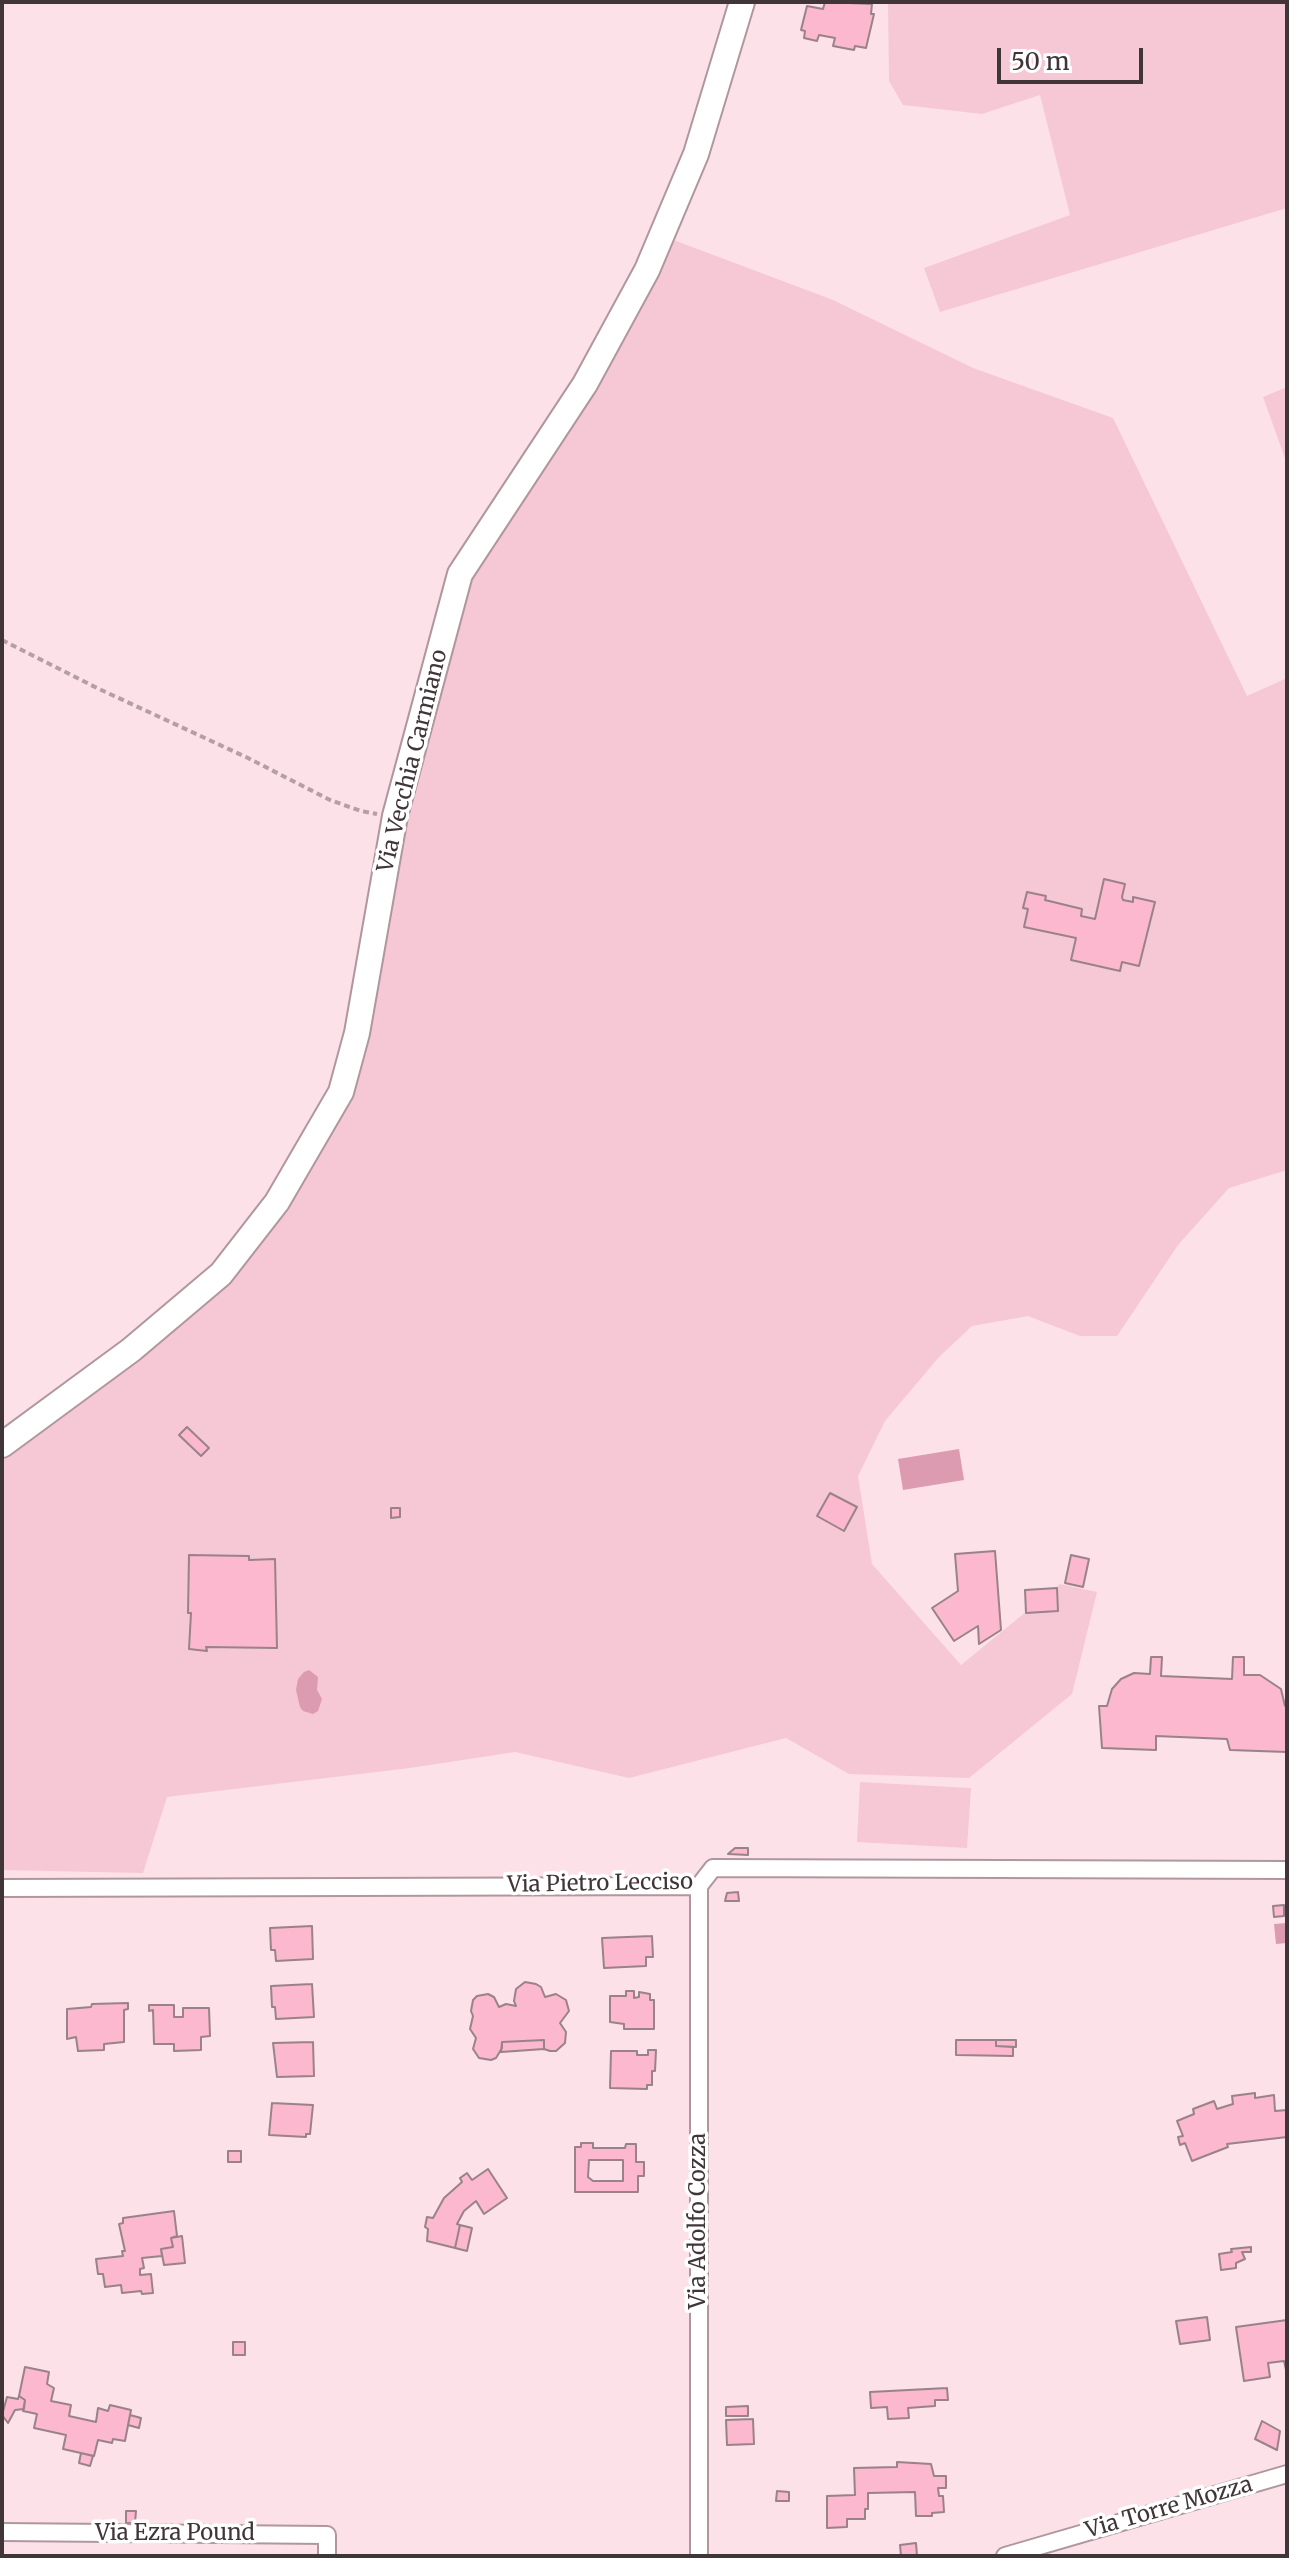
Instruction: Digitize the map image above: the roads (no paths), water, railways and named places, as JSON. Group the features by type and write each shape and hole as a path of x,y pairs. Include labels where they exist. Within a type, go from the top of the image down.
{"street":[{"name":"Via Vecchia Carmiano","path":"2,1445 131,1350 221,1274 277,1202 341,1092 357,1033 395,816 460,574 585,384 647,270 696,154 742,2"},
{"name":"Via Pietro Lecciso","path":"2,1888 699,1886 713,1868 1287,1870"},
{"name":"Via Adolfo Cozza","path":"699,1886 699,2556"},
{"name":"Via Torre Mozza","path":"1005,2556 1287,2474"},
{"name":"Via Ezra Pound","path":"2,2532 327,2535 327,2556"}]}
